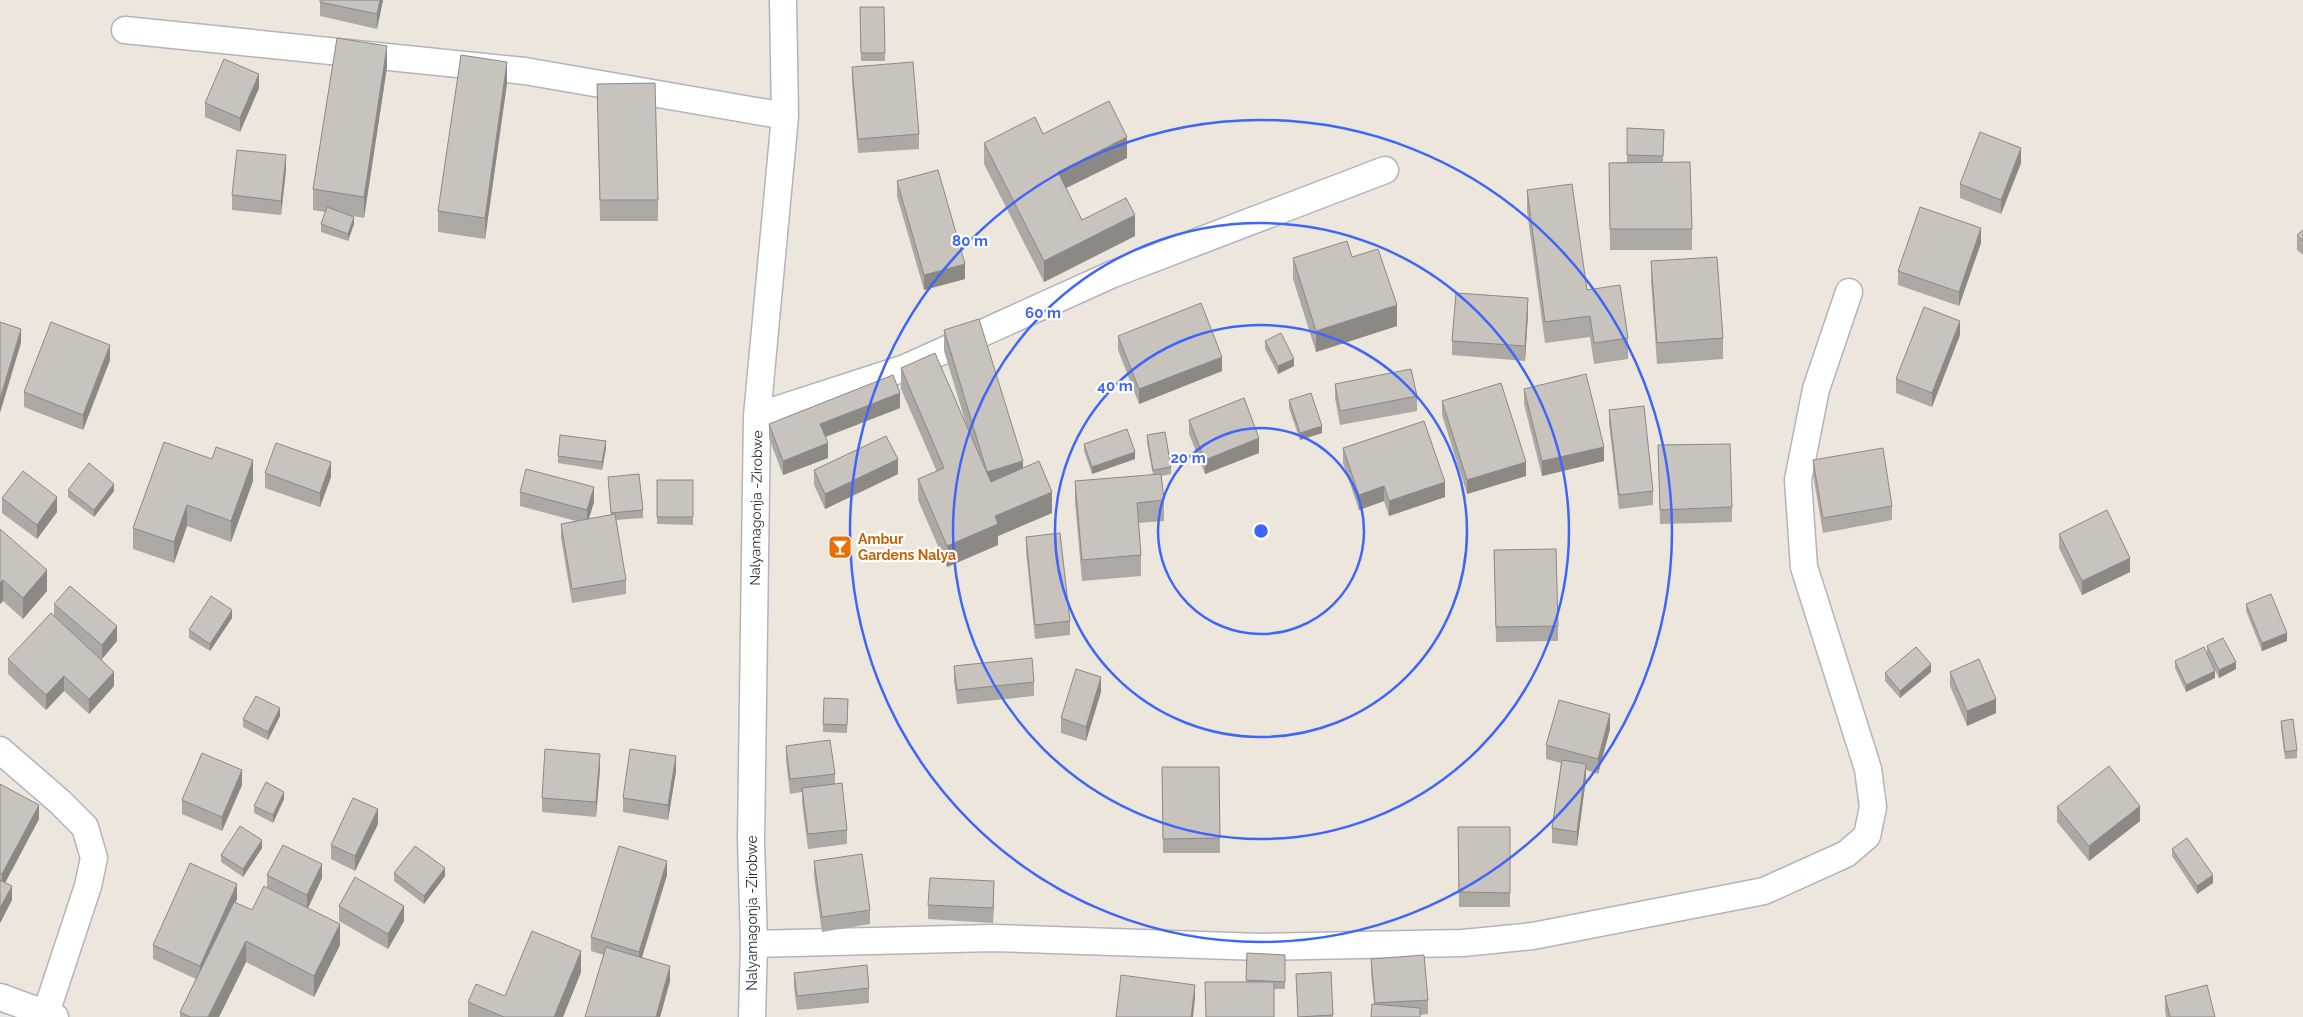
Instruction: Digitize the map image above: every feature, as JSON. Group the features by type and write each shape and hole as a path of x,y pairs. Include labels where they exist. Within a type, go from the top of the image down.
{"street":[{"name":"Nalyamagonja -Zirobwe","path":"752,1017 754,944 751,840 757,416 785,116 783,0"},
{"path":"125,30 525,70 785,116"},
{"path":"757,416 905,368 1114,274 1385,170"},
{"path":"754,944 993,938 1261,947 1463,943 1534,936 1764,891 1846,854 1867,836 1873,807 1868,769 1804,568 1798,480 1816,388 1849,292"},
{"path":"0,750 60,802 85,827 94,858 88,886 51,1015 0,997"}],"building":[{"path":"320,0 380,0 377,14 320,2"},
{"path":"860,7 884,7 885,53 861,53"},
{"path":"337,38 387,46 364,197 313,189"},
{"path":"461,55 507,62 485,218 438,211"},
{"path":"224,59 259,74 240,118 205,103"},
{"path":"913,62 919,134 858,139 852,67"},
{"path":"655,83 658,200 600,200 597,84"},
{"path":"1109,101 1127,137 1058,172 1082,220 1126,198 1135,215 1044,261 984,143 1035,117 1043,134"},
{"path":"1627,128 1664,130 1663,156 1627,155"},
{"path":"1980,132 2021,148 2001,200 1960,184"},
{"path":"237,150 286,155 281,201 232,195"},
{"path":"1690,162 1692,229 1610,229 1609,163"},
{"path":"938,170 965,264 924,275 897,181"},
{"path":"1572,184 1587,290 1620,285 1628,338 1594,343 1590,316 1545,322 1527,190"},
{"path":"327,207 354,217 348,234 321,224"},
{"path":"1920,207 1981,228 1959,292 1898,271"},
{"path":"2303,230 2303,241 2297,235"},
{"path":"1347,241 1352,257 1378,249 1397,305 1316,331 1293,258"},
{"path":"1717,257 1723,338 1657,343 1651,261"},
{"path":"1456,293 1528,298 1525,346 1452,341"},
{"path":"1201,303 1222,357 1139,389 1118,336"},
{"path":"1924,307 1960,321 1932,393 1896,379"},
{"path":"979,319 1023,461 987,472 944,330"},
{"path":"0,322 21,329 0,399"},
{"path":"51,322 110,345 83,415 24,392"},
{"path":"1281,333 1294,359 1278,366 1265,341"},
{"path":"935,353 991,482 1039,461 1052,492 995,516 998,524 947,546 918,479 944,468 901,368"},
{"path":"1411,369 1417,396 1340,411 1335,384"},
{"path":"1586,374 1604,447 1542,461 1524,389"},
{"path":"893,375 900,393 820,424 828,443 783,461 769,424"},
{"path":"1501,383 1526,462 1467,480 1442,401"},
{"path":"1311,393 1322,426 1300,433 1289,400"},
{"path":"1244,398 1259,438 1205,460 1189,420"},
{"path":"1644,406 1653,491 1619,495 1609,410"},
{"path":"1424,421 1445,482 1389,501 1384,486 1359,495 1343,448"},
{"path":"1127,429 1135,452 1092,467 1084,444"},
{"path":"1165,432 1171,467 1153,470 1147,435"},
{"path":"560,435 606,441 602,462 558,456"},
{"path":"886,436 898,459 825,494 814,470"},
{"path":"164,442 212,459 216,447 253,460 231,521 187,505 174,542 133,528"},
{"path":"276,443 331,462 320,493 265,473"},
{"path":"1730,444 1732,507 1660,510 1658,445"},
{"path":"1883,448 1892,506 1823,518 1813,460"},
{"path":"89,463 114,484 94,510 68,490"},
{"path":"526,469 594,487 587,510 520,492"},
{"path":"23,471 57,497 37,525 2,498"},
{"path":"639,474 643,510 611,513 608,477"},
{"path":"1161,474 1164,500 1137,503 1141,555 1082,560 1075,481"},
{"path":"657,480 693,480 693,517 657,517"},
{"path":"2107,510 2130,558 2082,581 2059,534"},
{"path":"615,514 626,580 572,589 561,524"},
{"path":"0,529 47,570 23,598 3,580 0,583"},
{"path":"1060,533 1070,621 1035,625 1026,537"},
{"path":"1556,549 1558,626 1496,627 1494,550"},
{"path":"70,586 117,626 102,645 54,604"},
{"path":"2271,594 2287,633 2262,643 2246,604"},
{"path":"211,596 232,610 210,644 189,630"},
{"path":"51,613 114,672 89,699 64,676 46,695 8,659"},
{"path":"2223,638 2236,662 2219,670 2207,646"},
{"path":"1916,647 1931,664 1900,691 1885,673"},
{"path":"2204,647 2215,671 2186,685 2175,661"},
{"path":"1032,658 1034,682 957,690 954,666"},
{"path":"1979,659 1996,699 1967,711 1950,672"},
{"path":"1076,669 1101,677 1086,727 1061,718"},
{"path":"256,696 280,708 268,732 243,719"},
{"path":"824,698 848,699 847,725 823,724"},
{"path":"1559,700 1610,714 1598,759 1546,745"},
{"path":"2293,719 2297,750 2285,752 2281,721"},
{"path":"830,740 835,774 790,779 786,746"},
{"path":"545,749 600,754 596,802 542,798"},
{"path":"630,749 676,756 668,805 623,798"},
{"path":"202,753 242,770 222,817 182,800"},
{"path":"1562,760 1586,764 1577,832 1552,828"},
{"path":"2109,766 2140,806 2089,846 2057,807"},
{"path":"1162,767 1219,767 1220,838 1163,839"},
{"path":"266,782 284,792 273,815 254,806"},
{"path":"842,783 847,830 808,834 802,788"},
{"path":"0,784 39,805 2,874 0,873"},
{"path":"353,798 378,809 355,856 331,845"},
{"path":"240,826 262,840 243,869 221,855"},
{"path":"1458,827 1510,827 1510,893 1459,892"},
{"path":"2187,838 2213,875 2197,886 2172,849"},
{"path":"283,845 322,864 307,895 267,875"},
{"path":"415,846 445,868 424,896 394,873"},
{"path":"619,846 667,861 639,952 591,937"},
{"path":"862,854 870,910 822,917 814,861"},
{"path":"190,863 237,884 200,966 153,945"},
{"path":"355,877 404,906 388,934 339,906"},
{"path":"930,878 994,881 993,908 928,905"},
{"path":"0,880 12,886 0,908"},
{"path":"264,886 340,924 314,976 246,941 208,1017 190,1017 180,1012 234,902 252,910"},
{"path":"532,931 581,951 554,1017 504,1017 468,1002 476,984 505,996"},
{"path":"606,947 670,966 656,1017 585,1017"},
{"path":"1247,953 1285,955 1285,982 1246,980"},
{"path":"1424,955 1428,1000 1375,1003 1371,959"},
{"path":"867,965 869,988 797,996 794,973"},
{"path":"1331,972 1333,1015 1298,1017 1296,974"},
{"path":"1121,975 1195,985 1191,1017 1116,1017"},
{"path":"1205,982 1274,982 1274,1017 1206,1017"},
{"path":"2207,985 2215,1017 2170,1017 2165,996"},
{"path":"1372,1004 1420,1008 1420,1017 1371,1017"}],"place":[{"name":"Ambur Gardens Nalya","path":"840,547"}]}
